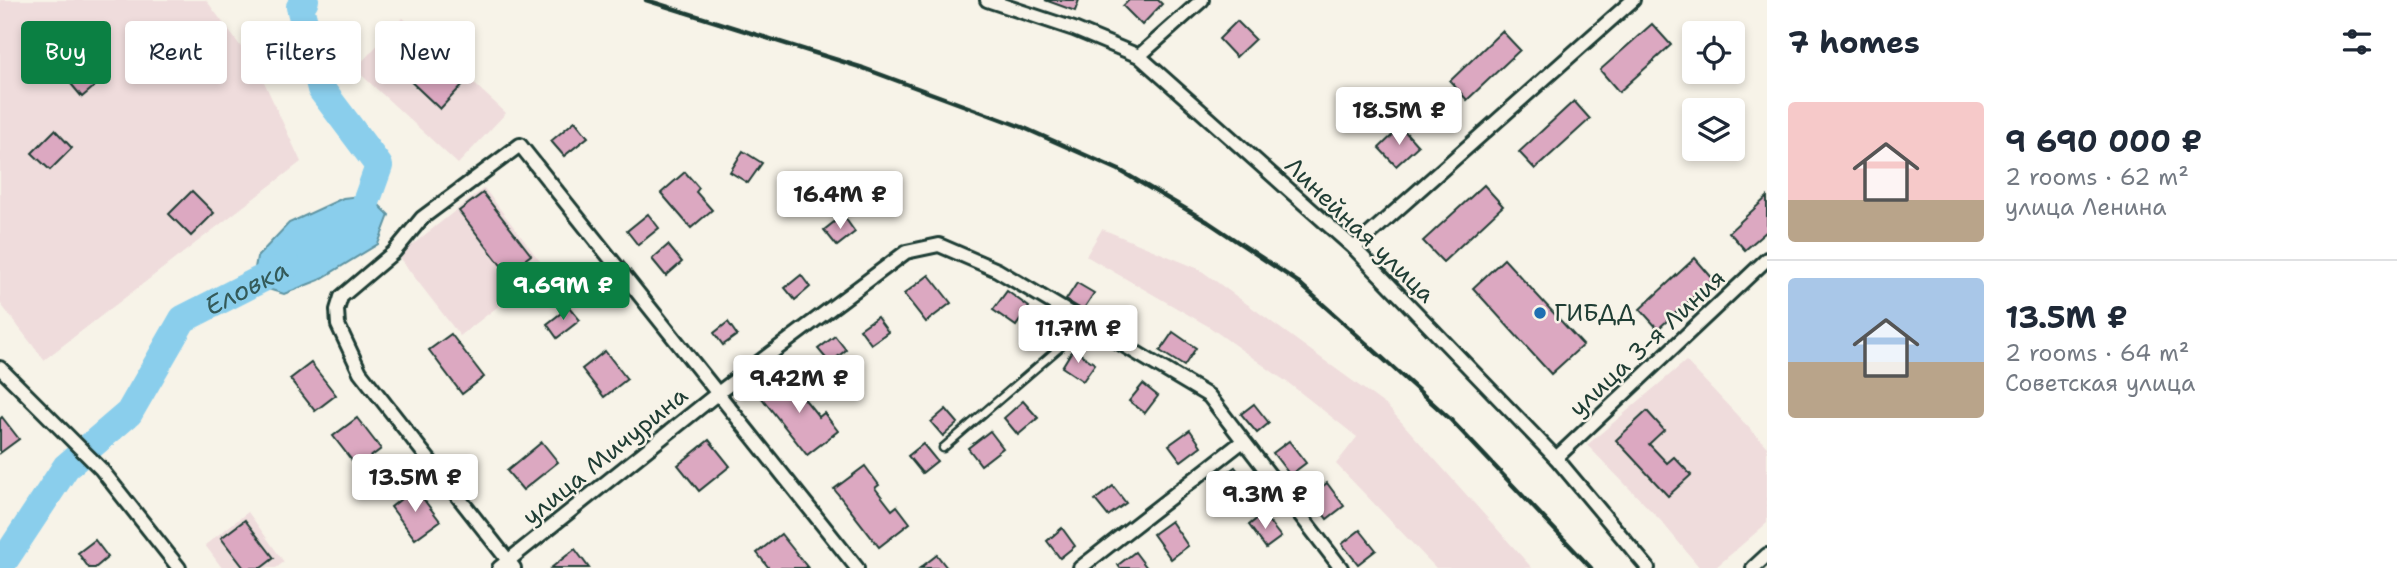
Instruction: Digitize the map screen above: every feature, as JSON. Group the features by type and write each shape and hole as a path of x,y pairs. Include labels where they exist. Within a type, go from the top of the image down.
{"street":[{"name":"Линейная улица","path":"986,0 1074,29 1139,56 1354,248 1556,458 1648,568"},
{"path":"1139,56 1202,0"},
{"path":"1354,248 1633,0"},
{"path":"507,566 359,372 338,325 337,310 341,297 394,252 422,218 520,145 857,568"},
{"name":"улица Мичурина","path":"507,566 718,393 906,252 939,245 997,270 1088,322"},
{"name":"улица 3-я Линия","path":"1556,458 1767,259"},
{"path":"1088,322 1209,396 1341,568"},
{"path":"0,368 101,469 178,568"},
{"path":"1080,568 1243,441"},
{"path":"1753,568 1767,555"}],"lane":[{"path":"943,448 1088,322"}],"shaded area":[{"path":"0,0 206,0 222,21 125,21 125,84 227,84 227,28 241,47 241,84 265,84 301,162 44,360 0,303"},
{"path":"375,48 375,84 475,84 506,113 458,164 361,75 361,63"},
{"path":"484,188 546,269 460,336 398,256"},
{"path":"1102,229 1199,269 1387,406 1532,568 1436,568 1336,464 1357,437 1291,385 1208,326 1086,256"},
{"path":"1686,361 1767,447 1767,523 1715,568 1700,568 1661,521 1587,445"},
{"path":"248,512 284,562 276,568 222,568 205,545"}],"water":[{"path":"369,195 389,215 378,244 319,280 284,294 252,284 257,257 289,223 343,198"}],"building":[{"path":"1045,0 1079,0 1075,11"},
{"path":"1129,0 1158,0 1162,4 1142,25 1123,6"},
{"path":"1237,21 1255,39 1236,57 1219,39"},
{"path":"1652,24 1671,45 1619,92 1600,70"},
{"path":"1502,31 1520,50 1467,100 1450,81"},
{"path":"71,84 97,84 82,97"},
{"path":"413,84 463,84 440,109"},
{"path":"1574,101 1590,119 1535,169 1519,152"},
{"path":"575,121 588,137 564,156 551,141"},
{"path":"1401,127 1418,146 1396,166 1379,148"},
{"path":"55,130 72,148 50,170 32,153"},
{"path":"743,151 762,163 748,183 730,172"},
{"path":"685,172 699,188 696,192 712,210 691,228 661,193"},
{"path":"1484,185 1503,206 1443,262 1423,241"},
{"path":"192,191 214,213 191,236 169,214"},
{"path":"483,193 531,255 507,273 459,211"},
{"path":"1767,197 1767,231 1745,250 1729,232"},
{"path":"648,214 659,228 638,245 627,231"},
{"path":"843,215 855,232 837,246 824,230"},
{"path":"668,245 682,262 666,276 652,259"},
{"path":"1695,258 1713,279 1658,329 1640,309"},
{"path":"1504,259 1583,345 1551,374 1473,288"},
{"path":"801,275 810,287 795,300 785,288"},
{"path":"929,275 951,303 926,322 904,294"},
{"path":"1077,283 1094,293 1083,310 1066,300"},
{"path":"1007,291 1029,307 1016,326 993,310"},
{"path":"569,307 580,320 557,338 547,324"},
{"path":"877,317 888,332 871,344 860,329"},
{"path":"728,322 737,335 723,345 714,333"},
{"path":"1173,332 1196,348 1184,366 1160,351"},
{"path":"451,334 484,377 462,394 429,350"},
{"path":"835,336 846,350 830,363 818,349"},
{"path":"1073,349 1095,364 1083,381 1062,367"},
{"path":"605,351 627,379 604,397 582,369"},
{"path":"311,363 336,395 315,411 290,379"},
{"path":"792,373 807,392 802,396 819,417 824,413 838,431 807,455 761,397"},
{"path":"1143,384 1158,396 1145,413 1129,401"},
{"path":"1023,401 1038,418 1018,435 1004,418"},
{"path":"1254,404 1269,423 1257,433 1241,414"},
{"path":"946,409 958,423 943,436 931,422"},
{"path":"1647,411 1664,430 1649,444 1667,463 1674,457 1691,475 1668,496 1616,440"},
{"path":"2,417 19,439 0,453 0,419"},
{"path":"357,418 381,449 357,467 333,436"},
{"path":"1190,430 1201,446 1181,461 1169,445"},
{"path":"990,431 1003,448 981,465 968,448"},
{"path":"709,440 730,466 699,491 678,465"},
{"path":"1289,441 1306,463 1290,475 1273,453"},
{"path":"542,442 558,462 523,490 507,471"},
{"path":"923,444 937,461 922,473 908,456"},
{"path":"865,466 879,485 875,488 892,510 897,506 910,523 879,547 834,489"},
{"path":"1235,467 1250,487 1235,499 1220,478"},
{"path":"1327,483 1344,506 1327,519 1310,496"},
{"path":"1113,486 1126,503 1108,516 1095,500"},
{"path":"415,488 440,521 415,539 391,507"},
{"path":"1263,514 1281,537 1266,548 1249,525"},
{"path":"245,520 274,558 261,568 244,568 221,538"},
{"path":"1171,521 1188,546 1171,559 1153,534"},
{"path":"1062,528 1075,546 1060,558 1047,541"},
{"path":"1360,530 1376,550 1358,564 1342,544"},
{"path":"781,534 808,568 769,568 757,553"},
{"path":"95,540 108,557 95,568 89,568 78,553"},
{"path":"575,549 589,568 551,568"},
{"path":"1135,552 1147,568 1120,568 1118,565"},
{"path":"937,555 947,568 920,568"}],"waterway":[{"name":"Еловка","path":"305,0 300,7 321,89 379,166 356,230"},
{"name":"Еловка","path":"0,567 66,467 129,413 183,319 287,266"}],"railway":[{"path":"646,0 863,68 1022,127 1119,170 1208,222 1298,282 1450,419 1591,568"}],"place":[{"name":"ГИБДД","path":"1540,313"}]}
